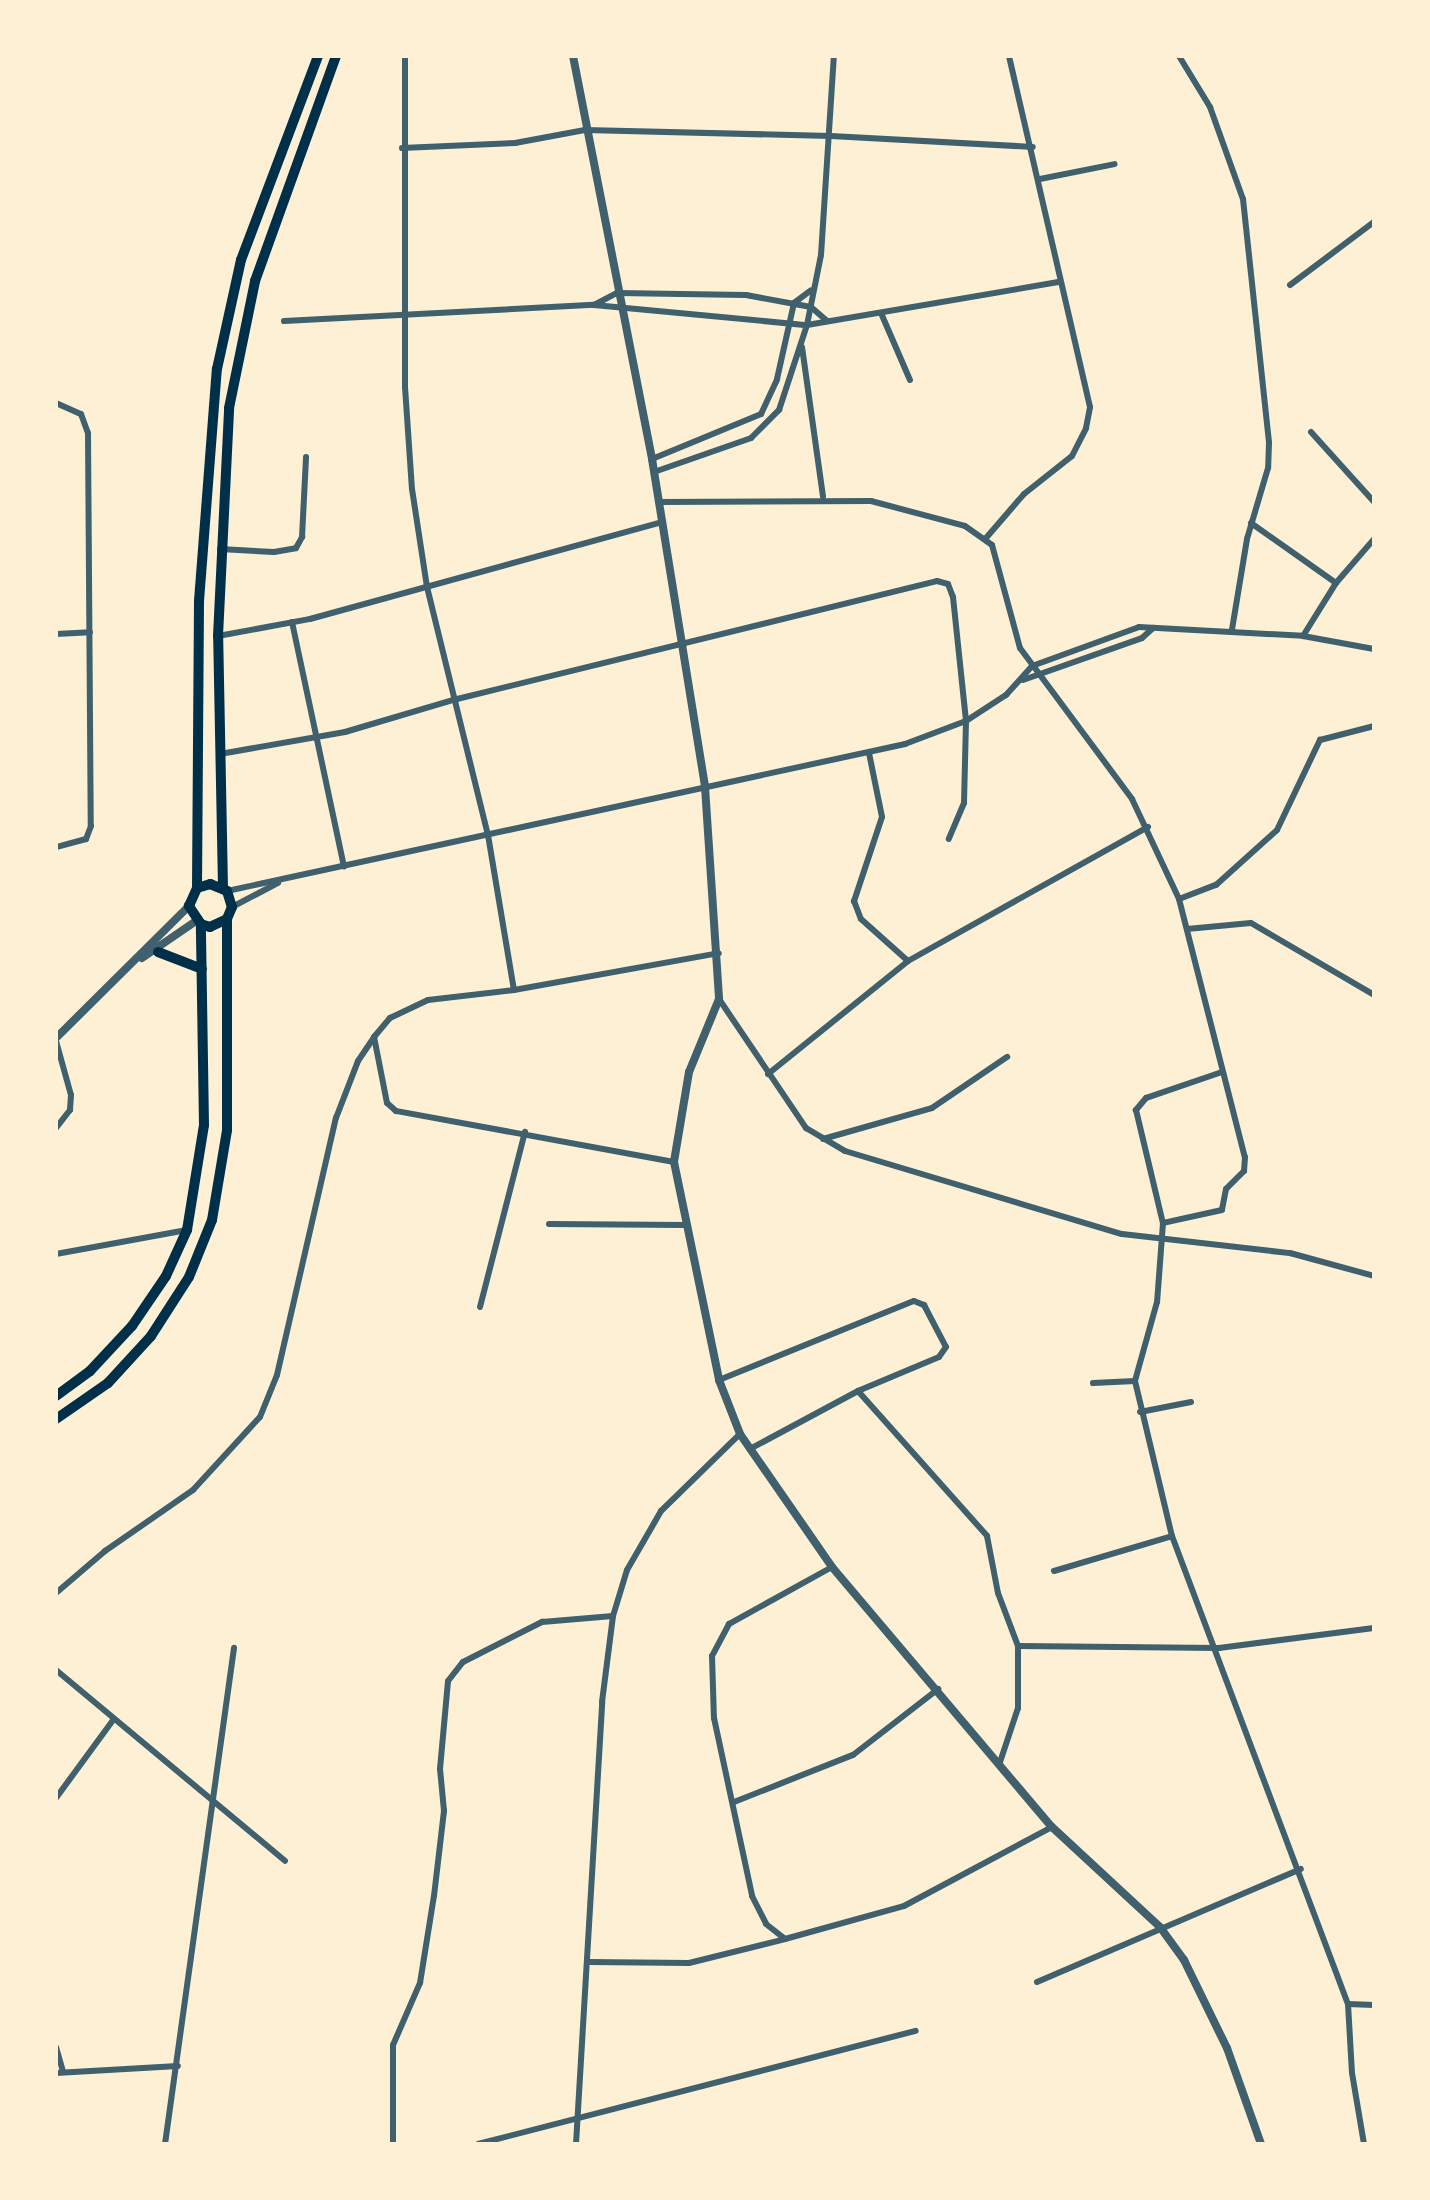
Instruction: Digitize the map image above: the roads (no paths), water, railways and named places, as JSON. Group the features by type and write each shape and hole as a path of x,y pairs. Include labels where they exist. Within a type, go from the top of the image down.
{"main road":[{"path":"56,1396 90,1371 132,1326 166,1276 187,1230 203,1137 202,969 198,923 189,906 197,888 199,601 217,369 241,260 318,56"},
{"path":"56,1419 108,1383 151,1336 189,1277 212,1220 227,1130 227,919 232,907 225,889 218,636 229,408 255,281 336,56"},
{"path":"197,888 210,884 225,889"},
{"path":"198,923 210,927 227,919"},
{"path":"158,952 202,969"}],"street":[{"path":"405,56 402,148 408,318 408,448 427,587 488,835 514,990"},
{"path":"573,56 585,130 652,459 685,642 705,787 719,953 719,999 689,1072 674,1162 684,1225 719,1380 740,1434 832,1567 1052,1827 1160,1927 1209,2006 1261,2144"},
{"path":"654,472 761,432 779,410 807,325 811,290 824,236 834,56"},
{"path":"986,538 1024,494 1072,456 1086,428 1088,393 1058,282 1040,179 1009,56"},
{"path":"1179,56 1201,87 1230,152 1245,211 1269,455 1251,523 1232,630"},
{"path":"402,148 526,142 585,130 831,136 1033,147"},
{"path":"1040,179 1115,164"},
{"path":"1290,285 1374,222"},
{"path":"284,321 408,318 594,305 807,325 1058,282"},
{"path":"652,459 761,414 774,388 794,303 811,290"},
{"path":"594,305 617,293 698,292 794,303 811,307 827,321"},
{"path":"881,313 910,380"},
{"path":"801,343 823,497"},
{"path":"56,403 81,414 88,433 91,826 86,839 56,847"},
{"path":"1311,432 1374,502"},
{"path":"220,549 264,552 296,548 302,537 306,457"},
{"path":"659,502 823,497 896,505 965,526 986,538 999,561 1015,636 1032,666 1148,827 1179,899 1187,929 1244,1171 1226,1189 1222,1210 1163,1223"},
{"path":"218,636 292,622 662,522"},
{"path":"1251,523 1336,583"},
{"path":"1303,636 1336,583 1374,539"},
{"path":"220,754 345,732 453,700 944,582 953,597 966,721 964,803 949,839"},
{"path":"292,622 344,867"},
{"path":"225,889 285,880 869,753 966,721 1023,680 1142,638 1153,628"},
{"path":"1023,680 1032,666 1130,629 1232,630 1303,636 1374,649"},
{"path":"56,634 90,632"},
{"path":"1179,899 1216,885 1277,830 1320,740 1374,726"},
{"path":"869,753 882,817 856,882 855,908 908,961"},
{"path":"768,1074 908,961 1148,827"},
{"path":"232,907 285,880"},
{"path":"56,1128 70,1110 71,1095 56,1040 142,958 189,906"},
{"path":"142,958 158,952 198,923"},
{"path":"1187,929 1251,923 1374,995"},
{"path":"56,1593 105,1551 193,1490 260,1417 277,1375 336,1118 358,1061 390,1018 414,1004 514,990 719,953"},
{"path":"719,999 806,1128 822,1140 918,1173 1162,1241 1290,1253 1374,1276"},
{"path":"374,1037 387,1103 396,1111 525,1132 674,1162"},
{"path":"822,1140 932,1108 1007,1057"},
{"path":"1222,1072 1146,1098 1136,1110 1163,1223 1157,1302 1135,1381 1172,1536 1219,1648 1348,2004 1364,2144"},
{"path":"480,1307 525,1132"},
{"path":"549,1224 684,1225"},
{"path":"56,1254 187,1230"},
{"path":"719,1380 920,1302 946,1353 858,1391 750,1449"},
{"path":"1093,1383 1135,1381"},
{"path":"858,1391 987,1536 998,1593 1018,1646 1018,1708 1000,1762"},
{"path":"1140,1412 1191,1402"},
{"path":"576,2144 602,1702 613,1616 627,1570 661,1511 740,1434"},
{"path":"1054,1571 1172,1536"},
{"path":"785,1939 756,1911 714,1718 717,1639 729,1624 832,1567"},
{"path":"393,2144 393,2045 420,1983 431,1912 444,1811 440,1769 448,1681 463,1662 542,1622 613,1616"},
{"path":"1018,1646 1219,1648 1374,1628"},
{"path":"165,2144 178,2066 209,1802 234,1648"},
{"path":"56,1670 209,1802 285,1861"},
{"path":"734,1802 853,1755 938,1689"},
{"path":"56,1798 113,1720"},
{"path":"588,1962 689,1963 785,1939 924,1898 1052,1827"},
{"path":"1037,1982 1301,1869"},
{"path":"1348,2004 1374,2005"},
{"path":"478,2144 580,2115 916,2031"},
{"path":"56,2047 60,2073 178,2066"}]}
